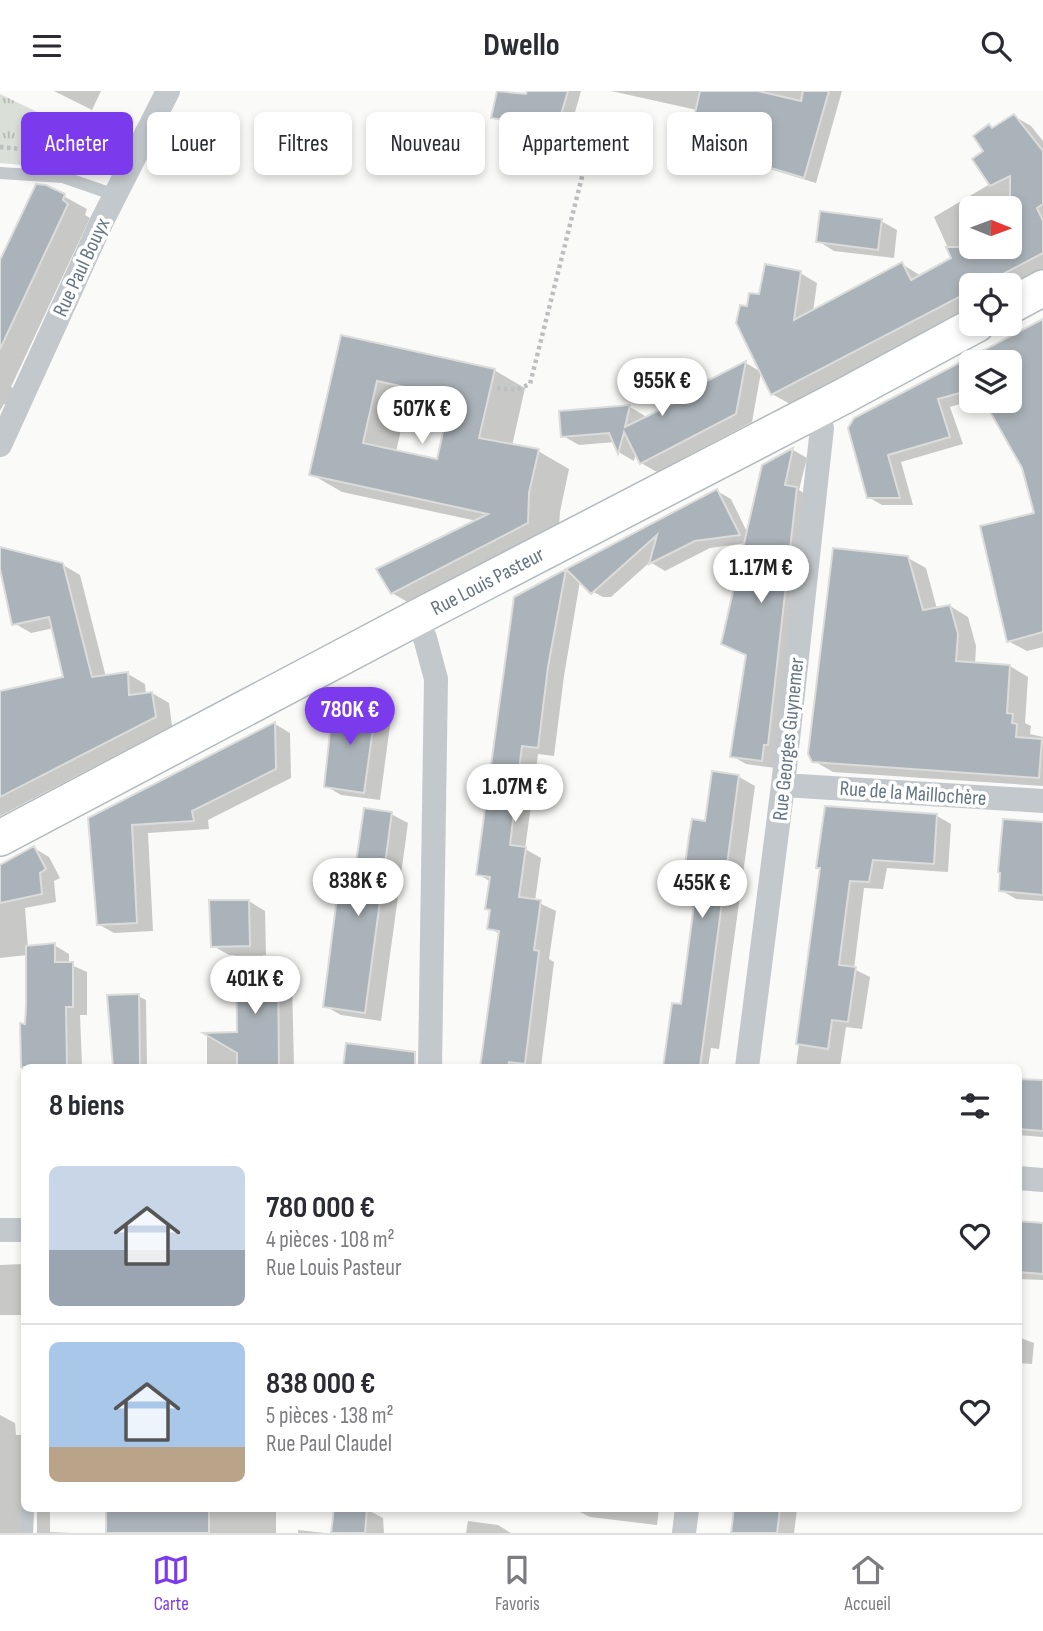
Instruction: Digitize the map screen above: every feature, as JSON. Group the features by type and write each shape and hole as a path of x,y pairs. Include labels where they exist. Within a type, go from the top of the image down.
{"main road":[{"path":"1022,299 1043,288"},
{"name":"Rue Louis Pasteur","path":"0,838 959,334"}],"street":[{"name":"Rue Paul Bouyx","path":"133,158 168,91"},
{"name":"Rue Paul Bouyx","path":"0,445 125,175"},
{"name":"Rue Georges Guynemer","path":"747,1064 783,785 822,428 814,412"},
{"path":"414,619 425,638 436,679 430,1064"},
{"name":"Rue de la Maillochère","path":"783,785 1043,801"},
{"path":"1022,1178 1043,1180"},
{"path":"0,1230 21,1230"},
{"path":"684,1533 687,1512"}],"lane":[{"path":"0,173 63,177 115,195"},
{"path":"27,1512 27,1533"}],"path":[{"path":"0,147 21,149"},
{"path":"497,388 516,390 530,384 582,175"}],"green space":[{"path":"0,94 37,112 21,112 21,165 0,163"}],"building":[{"path":"497,91 526,94 527,91 568,91 562,112 499,112 499,119 491,118"},
{"path":"700,91 758,91 801,101 803,91 829,91 804,178 772,168 772,112 695,112"},
{"path":"1014,114 1043,151 1043,204 1037,208 1043,221 1043,253 1005,273 959,273 959,297 771,395 736,323 740,305 747,306 749,293 759,294 765,264 801,271 794,320 902,262 911,280 951,258 946,247 959,247 959,259 1022,259 1022,196 1010,196 1010,176 990,186 972,159 983,151 973,136 989,124 992,128"},
{"path":"36,184 46,185 65,194 63,200 68,204 0,349 0,260"},
{"path":"820,211 882,219 878,250 816,242"},
{"path":"1043,319 1043,632 1007,642 980,526 1034,513 1022,468 991,413 1022,413 1022,350 984,350 1011,336 1022,336 1022,330"},
{"path":"341,335 495,369 479,438 539,449 529,493 528,523 391,594 376,569 488,514 309,475","holes":["377,381 451,397 437,459 363,443"]},
{"path":"746,361 736,414 640,464 624,432 618,454 609,433 561,437 559,411 630,405 625,427 701,390 699,385"},
{"path":"959,363 959,393 938,399 950,437 888,455 900,498 867,498 848,428 854,418"},
{"path":"793,448 785,485 797,487 768,745 764,745 762,761 730,757 746,655 721,644 762,465"},
{"path":"717,489 740,535 695,541 649,564 657,535 591,594 566,569"},
{"path":"0,547 63,563 92,677 128,672 129,695 152,692 156,717 0,797 0,691 63,677 49,617 12,625 0,569"},
{"path":"833,548 908,556 923,610 950,605 958,634 956,661 1010,665 1007,713 1013,714 1012,723 1017,724 1016,737 1042,739 1039,778 812,762 808,754"},
{"path":"566,569 548,667 538,748 522,746 510,845 526,847 519,897 541,900 534,950 539,951 525,1064 480,1064 499,931 487,929 490,910 485,909 490,877 476,875 514,597"},
{"path":"348,704 376,707 364,793 324,787 333,705 347,707"},
{"path":"275,722 276,769 192,811 194,821 132,825 137,923 97,925 88,818"},
{"path":"712,771 739,775 700,1064 663,1064 672,1003 681,1004 694,905 682,903 689,836 692,819 705,821"},
{"path":"825,806 937,814 934,864 873,860 869,882 850,881 839,965 856,967 848,1022 832,1020 828,1049 796,1044 820,868 816,868"},
{"path":"364,808 392,812 365,1013 323,1007 340,874 354,876"},
{"path":"1003,819 1043,822 1043,895 999,891"},
{"path":"34,846 46,869 40,873 42,894 0,903 0,865"},
{"path":"209,900 249,900 250,946 211,947"},
{"path":"55,943 55,962 73,962 73,1007 66,1007 67,1064 21,1064 21,1067 20,1023 25,1024 26,946"},
{"path":"236,956 262,956 262,972 278,971 279,1064 237,1064 237,1053 203,1033 237,1032"},
{"path":"139,994 140,1064 113,1064 107,995"},
{"path":"346,1043 415,1052 415,1064 343,1064"},
{"path":"1022,1079 1043,1080 1043,1131 1022,1129"},
{"path":"1022,1221 1043,1223 1043,1274 1022,1272"},
{"path":"106,1512 209,1512 209,1533 106,1533"},
{"path":"334,1512 367,1512 365,1533 331,1533"},
{"path":"734,1512 780,1512 777,1533 731,1533"}]}
